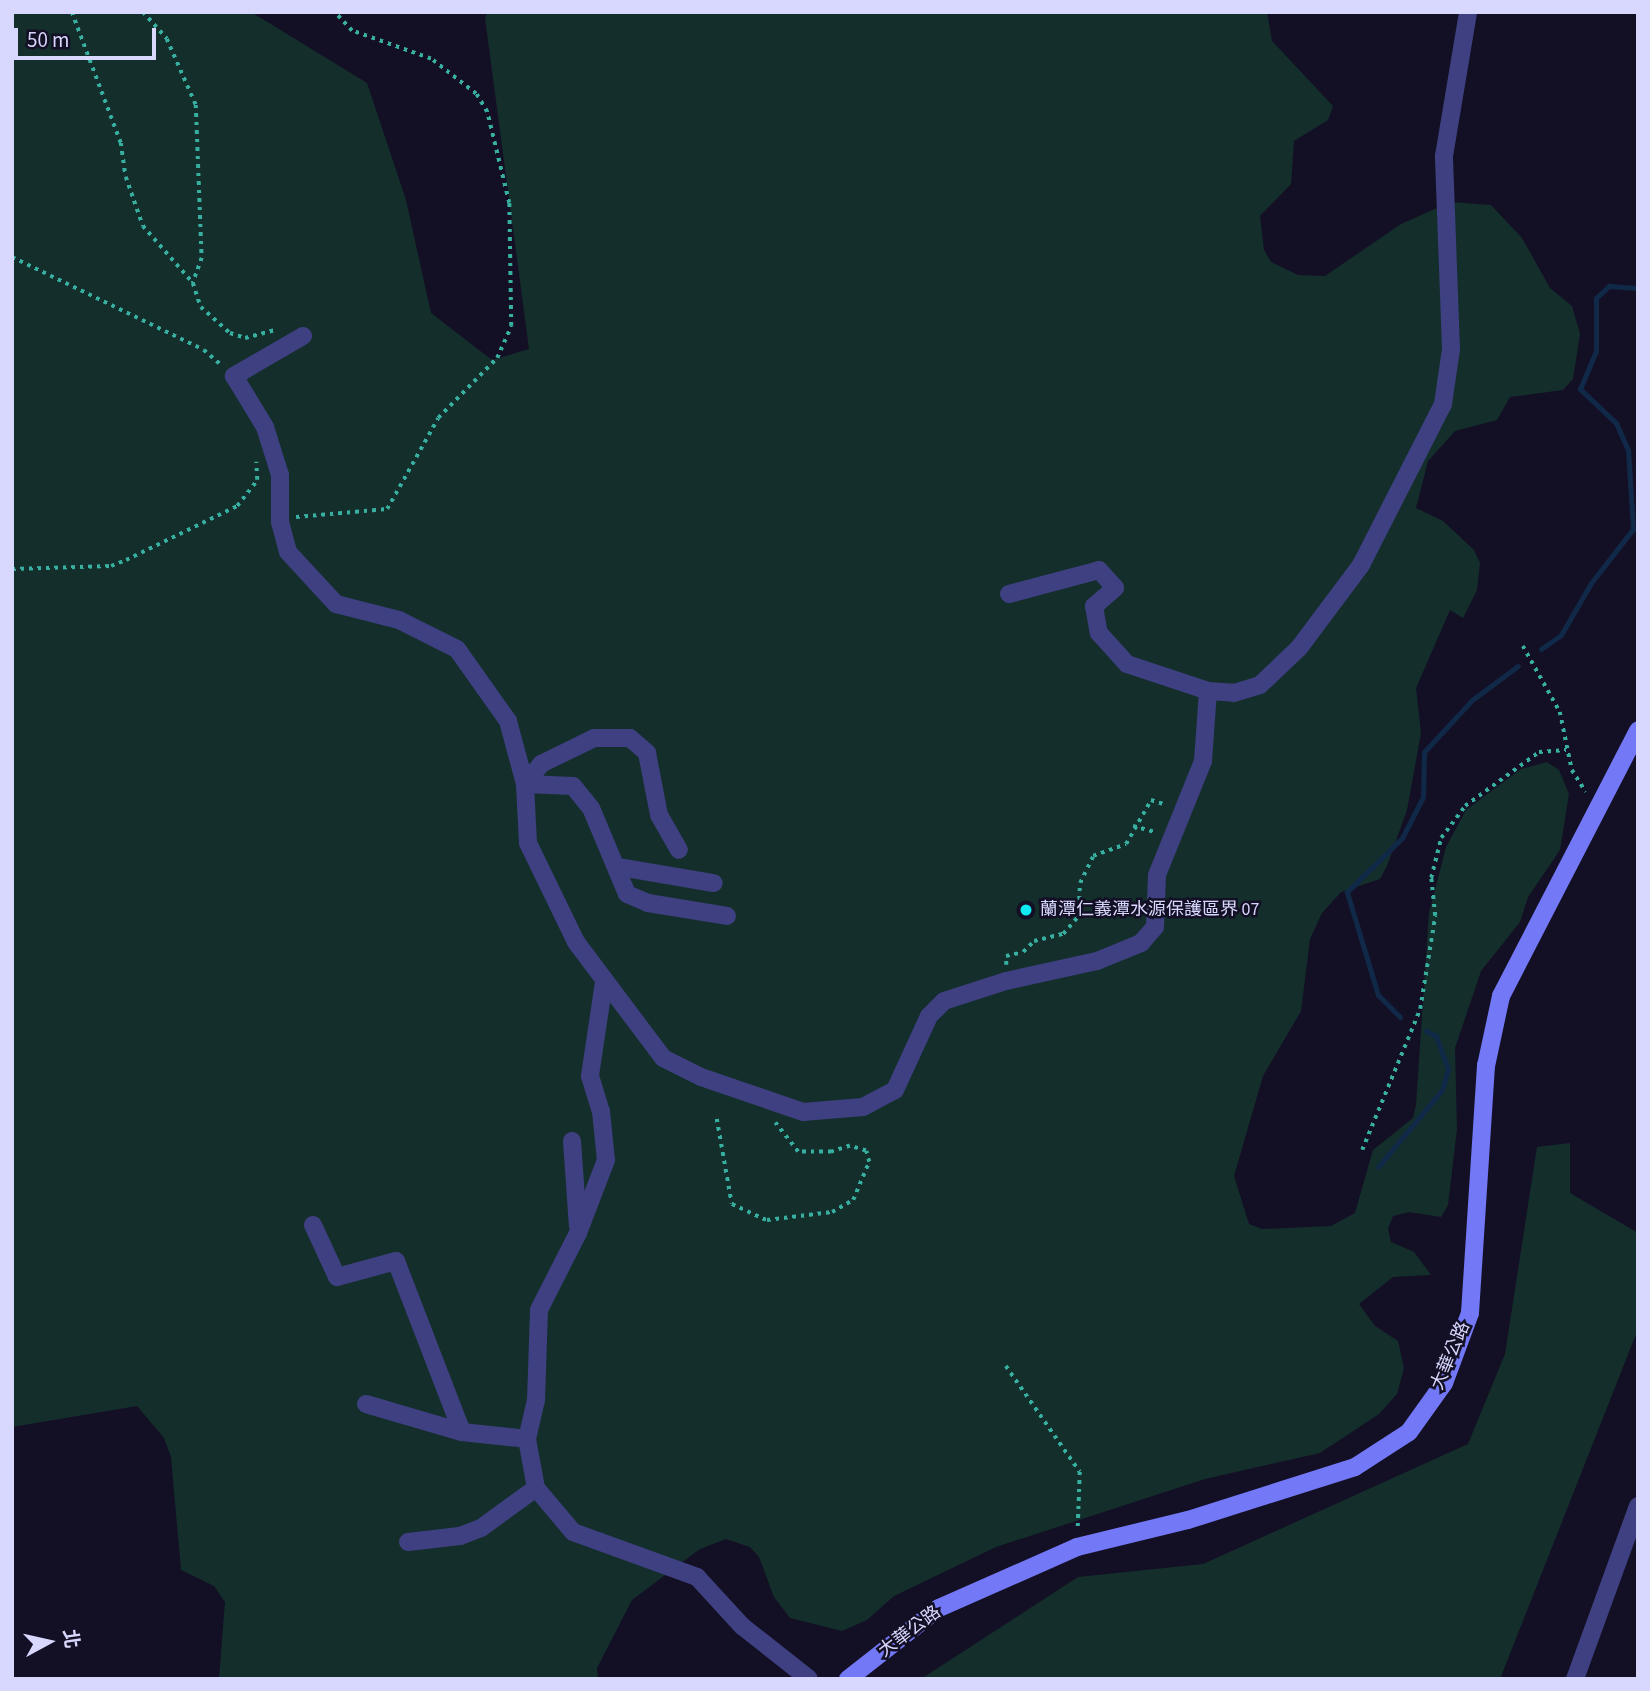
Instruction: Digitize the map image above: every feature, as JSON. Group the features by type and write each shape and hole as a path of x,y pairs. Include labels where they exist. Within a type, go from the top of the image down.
{"main road":[{"name":"大華公路","path":"848,1679 939,1608 1077,1547 1188,1520 1355,1467 1409,1432 1444,1383 1470,1313 1486,1066 1502,996 1638,730"}],"street":[{"path":"1009,594 1099,570 1115,588 1094,606 1099,633 1127,664 1208,691 1234,693 1260,685 1299,648 1361,565 1443,404 1451,349 1444,156 1468,12"},
{"path":"303,336 234,376 265,427 280,475 280,522 288,552 336,604 400,620 457,649 508,721 526,784 528,843 576,942 663,1058 701,1077 803,1112 863,1107 895,1090 929,1016 944,1001 1006,981 1097,961 1141,943 1156,927 1157,875 1170,836 1203,761 1208,691"},
{"path":"526,784 541,764 594,738 630,738 647,753 659,816 678,850"},
{"path":"526,784 573,786 591,808 618,867 627,894 648,903 727,916"},
{"path":"618,867 714,883"},
{"path":"604,982 590,1076 601,1111 606,1160 578,1233 539,1310 536,1400 527,1439 536,1488 573,1532 697,1577 742,1626 809,1679"},
{"path":"572,1141 578,1233"},
{"path":"313,1224 337,1277 396,1261 462,1432"},
{"path":"366,1404 462,1432 527,1439"},
{"path":"408,1542 460,1536 481,1528 536,1488"},
{"path":"1575,1679 1638,1506"}],"path":[{"path":"72,12 121,142 126,177 143,226 193,283 201,307 230,333 245,338 288,326 300,330 303,336"},
{"path":"143,12 167,39 196,105 202,258 193,283"},
{"path":"280,522 309,514 387,509 438,418 497,358 512,326 509,203 487,112 476,94 447,69 390,41 352,32 334,12"},
{"path":"12,257 204,350 234,376"},
{"path":"12,569 111,566 126,560 237,506 257,480 256,457"},
{"path":"1524,646 1560,712 1572,770 1598,812"},
{"path":"1362,1150 1420,1009 1435,916 1431,878 1441,838 1465,806 1539,752 1566,750"},
{"path":"1006,981 1006,956 1023,952 1034,941 1063,934 1078,917 1080,883 1093,856 1126,844 1133,827 1151,800 1181,811"},
{"path":"1133,827 1170,836"},
{"path":"717,1119 732,1204 767,1220 832,1212 853,1199 869,1162 866,1151 850,1146 831,1152 798,1152 757,1095"},
{"path":"1006,1366 1080,1472 1077,1547"}],"green space":[{"path":"12,12 251,12 367,83 406,200 431,313 492,360 529,349 485,18 488,12 1267,12 1272,41 1333,106 1328,120 1294,141 1291,184 1260,216 1264,250 1271,262 1298,275 1325,276 1401,224 1451,202 1491,205 1522,238 1550,288 1572,306 1580,334 1573,379 1563,390 1510,397 1497,420 1455,431 1428,461 1416,508 1443,521 1474,550 1480,563 1477,590 1463,618 1450,610 1416,688 1421,733 1407,810 1387,866 1380,879 1341,892 1322,913 1310,939 1301,1011 1263,1076 1234,1176 1249,1224 1262,1229 1331,1226 1355,1213 1373,1150 1413,1118 1429,913 1446,847 1466,810 1521,769 1547,762 1559,770 1569,794 1560,850 1528,897 1520,922 1481,971 1455,1048 1457,1129 1448,1205 1441,1217 1409,1212 1393,1216 1388,1229 1391,1242 1414,1252 1431,1275 1393,1277 1359,1304 1375,1326 1398,1341 1404,1368 1397,1394 1379,1414 1320,1453 1205,1479 996,1547 894,1596 867,1620 842,1631 790,1618 774,1597 759,1557 750,1547 726,1539 700,1549 632,1600 597,1668 598,1679 219,1679 225,1602 214,1586 181,1570 171,1457 164,1438 137,1406 12,1427"},
{"path":"1570,1143 1570,1193 1638,1233 1638,1329 1500,1679 921,1679 1078,1577 1203,1564 1468,1444 1505,1354 1537,1147"}],"waterway":[{"path":"1541,649 1561,635 1591,583 1633,529 1628,450 1616,423 1580,389 1596,351 1596,298 1609,286 1638,288"},
{"path":"1400,1017 1378,995 1347,892 1402,838 1423,797 1424,752 1472,700 1518,666"},
{"path":"1378,1167 1442,1090 1448,1069 1436,1036 1426,1031"}],"place":[{"name":"蘭潭仁義潭水源保護區界 07","path":"1026,910"}]}
